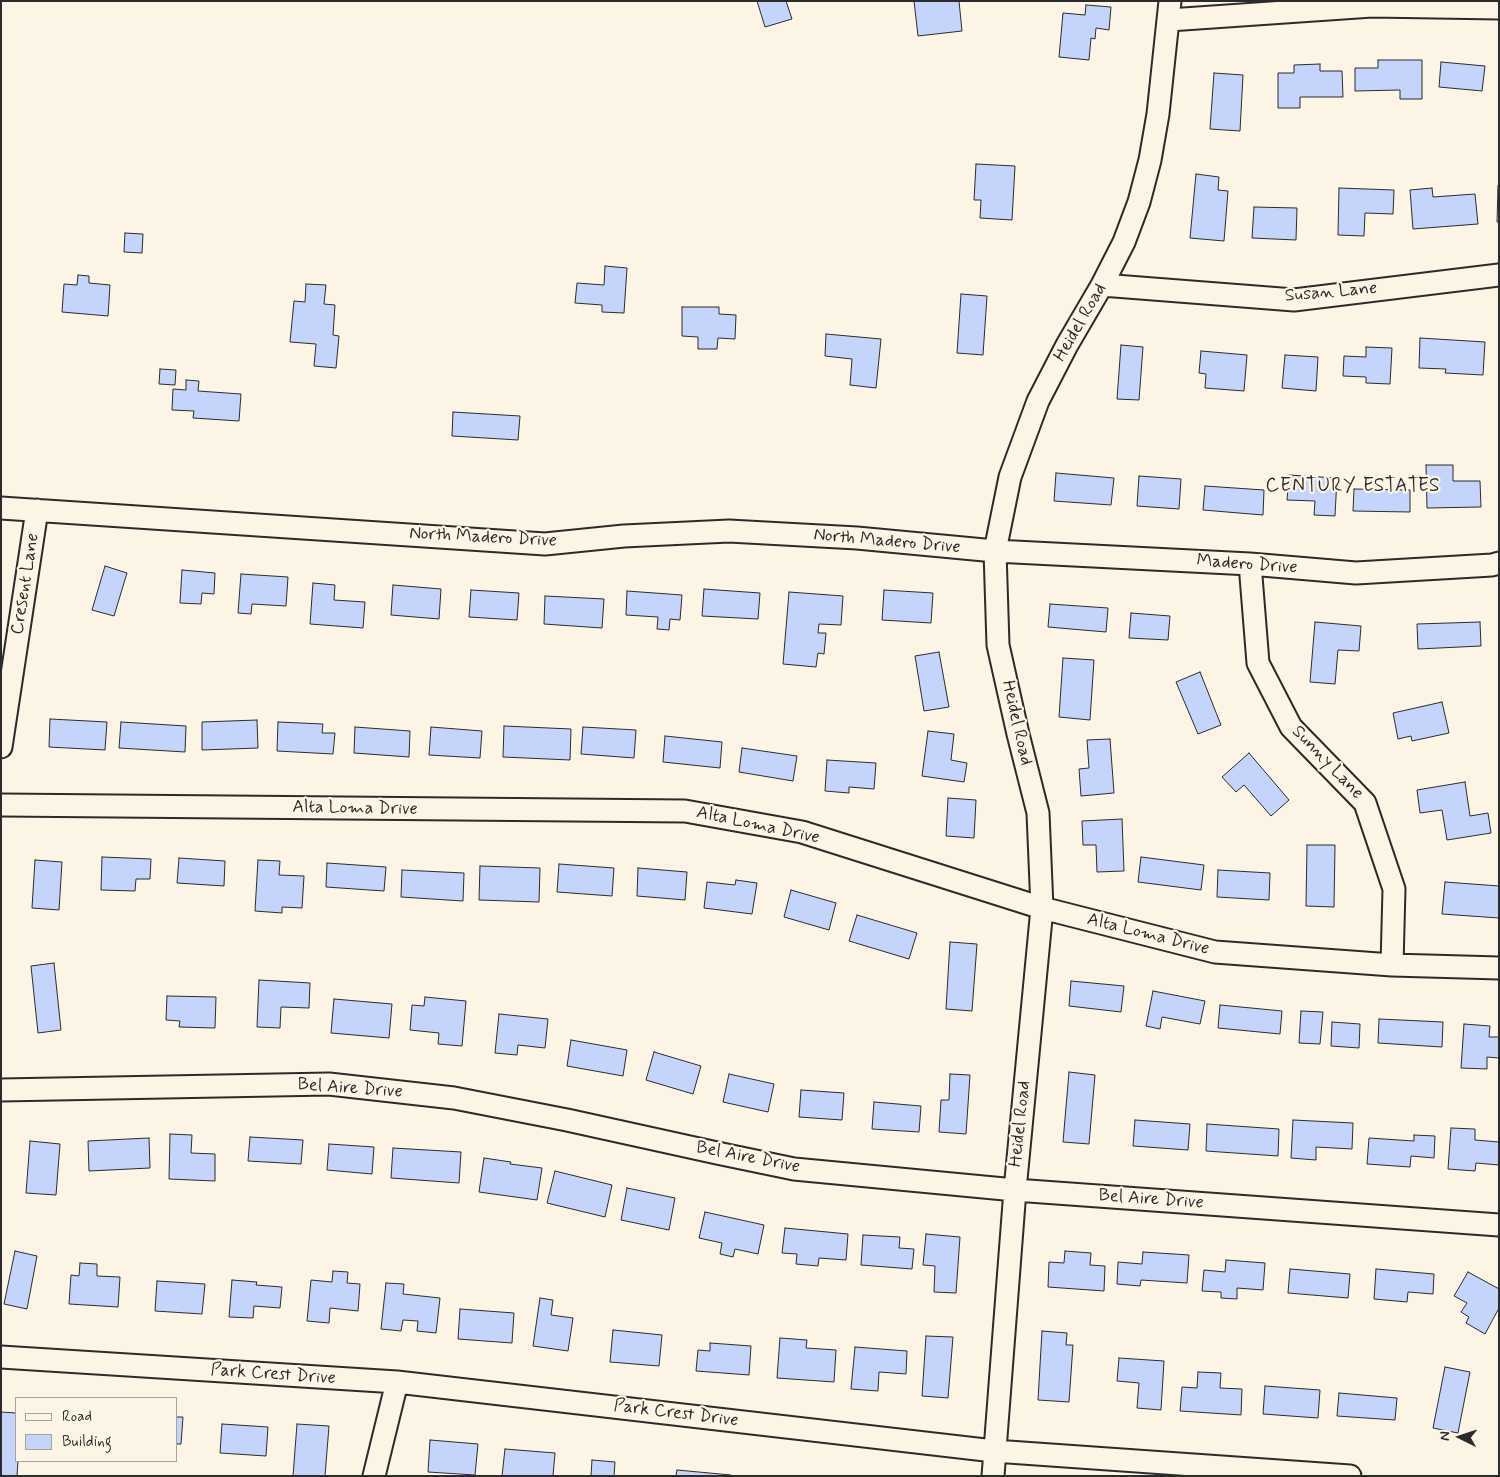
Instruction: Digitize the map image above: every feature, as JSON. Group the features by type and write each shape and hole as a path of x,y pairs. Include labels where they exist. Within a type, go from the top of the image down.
{"street":[{"path":"1169,10 1372,6 1499,8"},
{"name":"Heidel Road","path":"993,1476 1015,1190 1042,908 1038,813 998,645 995,551 1010,477 1038,402 1067,345 1102,285 1133,220 1149,167 1158,114 1169,10"},
{"name":"Susan Lane","path":"1102,285 1294,300 1499,275"},
{"name":"North Madero Drive","path":"1,508 544,544 624,536 729,531 857,538 995,551"},
{"name":"Cresent Lane","path":"1,747 37,510"},
{"name":"Madero Drive","path":"995,551 1250,564 1356,573 1492,565 1499,563"},
{"name":"Sunny Lane","path":"1250,564 1258,663 1291,727 1365,803 1394,889 1392,965"},
{"name":"Alta Loma Drive","path":"1,805 685,811 802,832 1042,908 1215,952 1392,965 1499,968"},
{"name":"Bel Aire Drive","path":"1,1090 329,1084 454,1098 567,1120 794,1169 1015,1190 1499,1225"},
{"name":"Park Crest Drive","path":"1,1357 397,1382 994,1450 1350,1476"},
{"path":"374,1476 397,1382"}],"building":[{"path":"757,1 786,1 792,19 765,27"},
{"path":"914,1 959,1 962,31 918,36"},
{"path":"1086,5 1111,7 1109,30 1096,28 1095,39 1091,38 1089,60 1059,57 1063,13 1085,15"},
{"path":"1378,60 1422,60 1422,99 1400,99 1400,90 1355,91 1355,68 1378,68"},
{"path":"1441,62 1485,66 1482,91 1439,87"},
{"path":"1320,64 1320,71 1342,71 1343,97 1300,97 1300,108 1278,108 1278,73 1294,73 1294,65"},
{"path":"1214,73 1243,75 1240,131 1210,129"},
{"path":"976,164 1015,166 1012,220 980,218 981,200 974,200"},
{"path":"1196,174 1219,177 1218,190 1228,191 1224,241 1190,238"},
{"path":"1498,186 1499,222 1497,222"},
{"path":"1339,188 1394,190 1393,214 1365,213 1364,236 1338,235"},
{"path":"1432,188 1433,197 1475,194 1478,224 1413,229 1410,190"},
{"path":"1254,207 1297,208 1296,240 1252,238"},
{"path":"125,233 143,234 142,253 124,252"},
{"path":"605,266 627,268 624,313 602,312 602,305 575,303 577,283 604,285"},
{"path":"78,275 89,276 89,283 110,285 108,316 62,312 64,284 77,285"},
{"path":"306,284 326,285 324,304 335,305 333,335 339,336 336,368 314,366 316,344 290,342 294,301 305,302"},
{"path":"961,294 987,296 983,355 957,353"},
{"path":"682,307 719,307 719,314 736,315 735,339 718,338 717,349 698,349 698,337 682,336"},
{"path":"826,334 881,339 876,388 850,385 852,359 825,356"},
{"path":"1420,338 1485,342 1483,375 1445,373 1446,369 1419,368"},
{"path":"1121,345 1143,347 1139,400 1117,399"},
{"path":"1366,347 1392,348 1390,384 1366,383 1366,377 1343,376 1344,356 1366,357"},
{"path":"1201,351 1247,355 1244,391 1205,388 1206,374 1199,373"},
{"path":"1285,355 1318,357 1316,391 1282,388"},
{"path":"160,369 176,370 175,385 159,384"},
{"path":"186,380 199,381 198,391 241,394 239,421 193,418 194,411 172,410 173,389 186,390"},
{"path":"453,412 520,416 518,440 452,436"},
{"path":"1426,465 1453,465 1453,481 1480,481 1481,507 1427,508"},
{"path":"1056,473 1114,478 1111,505 1054,501"},
{"path":"1289,475 1337,478 1335,516 1314,515 1315,501 1287,500"},
{"path":"1139,476 1181,479 1179,509 1137,506"},
{"path":"1205,486 1264,490 1263,515 1203,510"},
{"path":"1354,489 1410,490 1410,512 1353,511"},
{"path":"105,566 127,573 114,616 92,610"},
{"path":"182,570 215,573 214,594 202,593 201,604 180,603"},
{"path":"241,574 288,577 286,606 252,604 251,614 238,613"},
{"path":"313,583 335,585 334,600 365,602 363,628 310,624"},
{"path":"393,585 441,589 439,619 391,615"},
{"path":"704,589 760,593 758,619 702,616"},
{"path":"471,590 519,593 517,620 469,617"},
{"path":"884,590 933,593 931,623 882,620"},
{"path":"627,591 682,595 680,620 670,619 669,630 657,629 658,617 626,615"},
{"path":"789,592 843,596 841,625 819,624 818,633 826,633 824,654 818,653 816,667 783,664"},
{"path":"545,596 604,599 602,628 544,624"},
{"path":"1050,604 1108,608 1106,632 1048,627"},
{"path":"1131,613 1170,616 1168,640 1129,638"},
{"path":"1315,622 1361,626 1359,651 1338,650 1335,684 1310,682"},
{"path":"1480,622 1481,646 1418,649 1417,624"},
{"path":"939,652 949,707 924,711 915,656"},
{"path":"1063,658 1094,660 1090,720 1059,717"},
{"path":"1200,672 1221,725 1198,734 1176,682"},
{"path":"1442,702 1449,733 1412,741 1411,736 1398,739 1393,713"},
{"path":"50,719 107,722 105,750 49,747"},
{"path":"257,720 258,748 202,750 202,722"},
{"path":"121,722 186,726 185,752 119,748"},
{"path":"278,722 323,724 322,733 335,733 333,754 277,751"},
{"path":"504,726 571,729 570,760 503,757"},
{"path":"355,727 410,731 409,757 354,753"},
{"path":"431,727 482,731 480,758 429,755"},
{"path":"583,727 636,730 634,758 581,754"},
{"path":"928,731 954,734 951,760 967,763 964,782 922,776"},
{"path":"665,736 722,742 720,768 663,762"},
{"path":"1110,739 1114,793 1081,796 1079,769 1089,768 1087,740"},
{"path":"742,748 797,756 793,781 739,772"},
{"path":"1249,753 1289,800 1271,816 1244,785 1236,792 1222,777"},
{"path":"827,760 876,763 874,789 849,787 849,793 825,791"},
{"path":"1465,782 1470,816 1488,813 1491,833 1447,840 1442,810 1420,813 1417,790"},
{"path":"948,798 976,800 974,838 946,836"},
{"path":"1122,819 1124,871 1097,872 1096,845 1083,845 1082,821"},
{"path":"1307,845 1335,845 1334,907 1306,906"},
{"path":"102,857 151,859 150,879 136,879 135,891 101,890"},
{"path":"1141,857 1204,865 1201,890 1138,882"},
{"path":"179,858 225,861 224,886 177,883"},
{"path":"35,860 62,862 59,910 32,908"},
{"path":"258,860 280,861 279,875 304,876 302,908 282,907 282,913 255,911"},
{"path":"327,863 386,867 384,891 326,887"},
{"path":"559,864 614,868 612,896 557,892"},
{"path":"480,866 540,868 539,902 479,900"},
{"path":"638,868 687,872 685,900 637,896"},
{"path":"402,870 464,873 463,901 401,897"},
{"path":"1218,870 1270,873 1269,900 1217,897"},
{"path":"736,880 757,883 752,914 704,908 707,882 735,885"},
{"path":"1445,882 1499,886 1499,918 1442,914"},
{"path":"791,890 836,903 829,930 784,917"},
{"path":"857,915 917,933 909,959 849,941"},
{"path":"950,942 977,944 972,1011 946,1009"},
{"path":"54,963 61,1030 38,1033 31,966"},
{"path":"259,980 310,983 309,1008 281,1007 280,1028 257,1027"},
{"path":"1071,981 1124,986 1121,1012 1069,1006"},
{"path":"1153,991 1205,1001 1200,1024 1162,1017 1160,1029 1146,1026"},
{"path":"167,996 216,997 215,1028 179,1027 180,1021 166,1020"},
{"path":"425,997 466,1001 462,1046 438,1044 439,1033 410,1030 412,1005 424,1006"},
{"path":"334,999 392,1004 389,1038 331,1033"},
{"path":"1220,1005 1282,1011 1280,1034 1218,1028"},
{"path":"1301,1011 1323,1012 1320,1044 1299,1043"},
{"path":"499,1014 548,1019 545,1048 518,1045 517,1055 495,1053"},
{"path":"1379,1019 1443,1022 1442,1047 1378,1043"},
{"path":"1332,1022 1360,1024 1359,1048 1331,1046"},
{"path":"1464,1024 1490,1026 1489,1037 1499,1037 1499,1058 1487,1057 1487,1069 1461,1068"},
{"path":"571,1040 627,1050 623,1076 567,1066"},
{"path":"654,1052 701,1066 693,1094 646,1080"},
{"path":"1069,1072 1095,1075 1089,1144 1063,1142"},
{"path":"729,1074 774,1084 768,1112 723,1102"},
{"path":"950,1074 970,1075 966,1134 939,1132 941,1100 949,1100"},
{"path":"801,1090 844,1093 842,1120 799,1117"},
{"path":"874,1102 921,1106 919,1132 872,1129"},
{"path":"1135,1120 1190,1124 1188,1150 1133,1146"},
{"path":"1293,1120 1353,1123 1352,1149 1316,1147 1316,1160 1291,1158"},
{"path":"1207,1124 1279,1129 1278,1156 1206,1151"},
{"path":"1451,1128 1475,1129 1475,1140 1499,1142 1499,1165 1476,1163 1475,1171 1448,1169"},
{"path":"170,1134 192,1135 191,1153 215,1154 215,1181 169,1179"},
{"path":"1414,1135 1435,1136 1434,1158 1411,1156 1410,1167 1367,1164 1369,1138 1414,1141"},
{"path":"250,1137 303,1140 301,1164 248,1161"},
{"path":"149,1138 150,1168 89,1171 88,1141"},
{"path":"30,1141 60,1144 56,1195 26,1193"},
{"path":"329,1144 374,1147 372,1174 327,1170"},
{"path":"393,1148 461,1152 459,1183 391,1178"},
{"path":"484,1158 542,1168 537,1200 479,1192"},
{"path":"555,1171 612,1185 605,1217 547,1203"},
{"path":"627,1188 675,1198 669,1230 621,1220"},
{"path":"705,1212 764,1225 758,1254 735,1249 733,1257 720,1254 722,1243 699,1238"},
{"path":"785,1228 848,1234 846,1260 819,1258 818,1266 796,1264 797,1254 782,1253"},
{"path":"926,1234 960,1237 956,1293 934,1292 935,1266 923,1265"},
{"path":"863,1235 900,1237 899,1248 914,1249 912,1269 861,1265"},
{"path":"15,1251 37,1256 27,1309 4,1304"},
{"path":"1065,1251 1091,1253 1090,1265 1105,1266 1104,1291 1048,1287 1049,1262 1064,1263"},
{"path":"1143,1252 1189,1255 1187,1283 1141,1280 1140,1286 1117,1284 1118,1262 1142,1264"},
{"path":"1226,1260 1265,1263 1263,1290 1237,1288 1237,1299 1221,1298 1221,1292 1202,1291 1204,1270 1225,1272"},
{"path":"80,1263 97,1264 97,1276 120,1277 118,1307 69,1304 71,1275 79,1276"},
{"path":"1290,1269 1350,1274 1348,1298 1288,1293"},
{"path":"1376,1269 1434,1274 1433,1294 1408,1292 1407,1302 1374,1299"},
{"path":"333,1271 348,1272 347,1283 360,1284 358,1311 330,1308 329,1323 307,1321 311,1280 332,1282"},
{"path":"1468,1272 1499,1289 1499,1308 1485,1334 1466,1323 1469,1317 1461,1312 1467,1303 1454,1296"},
{"path":"232,1280 257,1282 256,1285 282,1287 280,1308 254,1306 253,1318 229,1317"},
{"path":"157,1281 205,1284 202,1314 155,1311"},
{"path":"386,1283 404,1284 403,1294 440,1298 436,1333 417,1331 418,1321 403,1320 401,1331 381,1329"},
{"path":"540,1298 553,1300 551,1315 573,1318 568,1351 533,1346"},
{"path":"460,1309 514,1313 512,1343 458,1339"},
{"path":"613,1330 662,1335 659,1366 610,1362"},
{"path":"1042,1331 1067,1333 1066,1345 1073,1345 1069,1402 1038,1400"},
{"path":"926,1336 953,1337 948,1398 922,1396"},
{"path":"780,1338 807,1340 806,1348 836,1350 834,1382 777,1378"},
{"path":"710,1343 751,1346 749,1375 696,1371 698,1350 710,1351"},
{"path":"855,1347 907,1351 906,1374 879,1372 878,1391 851,1389"},
{"path":"1119,1358 1164,1361 1161,1410 1137,1408 1139,1383 1117,1381"},
{"path":"1445,1367 1470,1372 1458,1433 1433,1428"},
{"path":"1198,1372 1221,1373 1220,1388 1242,1389 1241,1415 1180,1411 1182,1387 1197,1388"},
{"path":"1265,1386 1320,1390 1318,1418 1263,1414"},
{"path":"1339,1393 1397,1398 1395,1420 1337,1416"},
{"path":"1,1412 15,1413 15,1462 18,1462 17,1476 1,1476"},
{"path":"178,1417 183,1417 181,1444 178,1444"},
{"path":"222,1424 268,1427 266,1456 220,1453"},
{"path":"297,1424 329,1426 325,1476 293,1476"},
{"path":"430,1440 478,1444 475,1475 428,1472"},
{"path":"505,1449 555,1453 553,1476 502,1476"},
{"path":"592,1460 615,1462 614,1476 591,1476"},
{"path":"677,1470 731,1475 731,1476 676,1476"}],"district":[{"name":"CENTURY ESTATES","path":"1353,487"}]}
